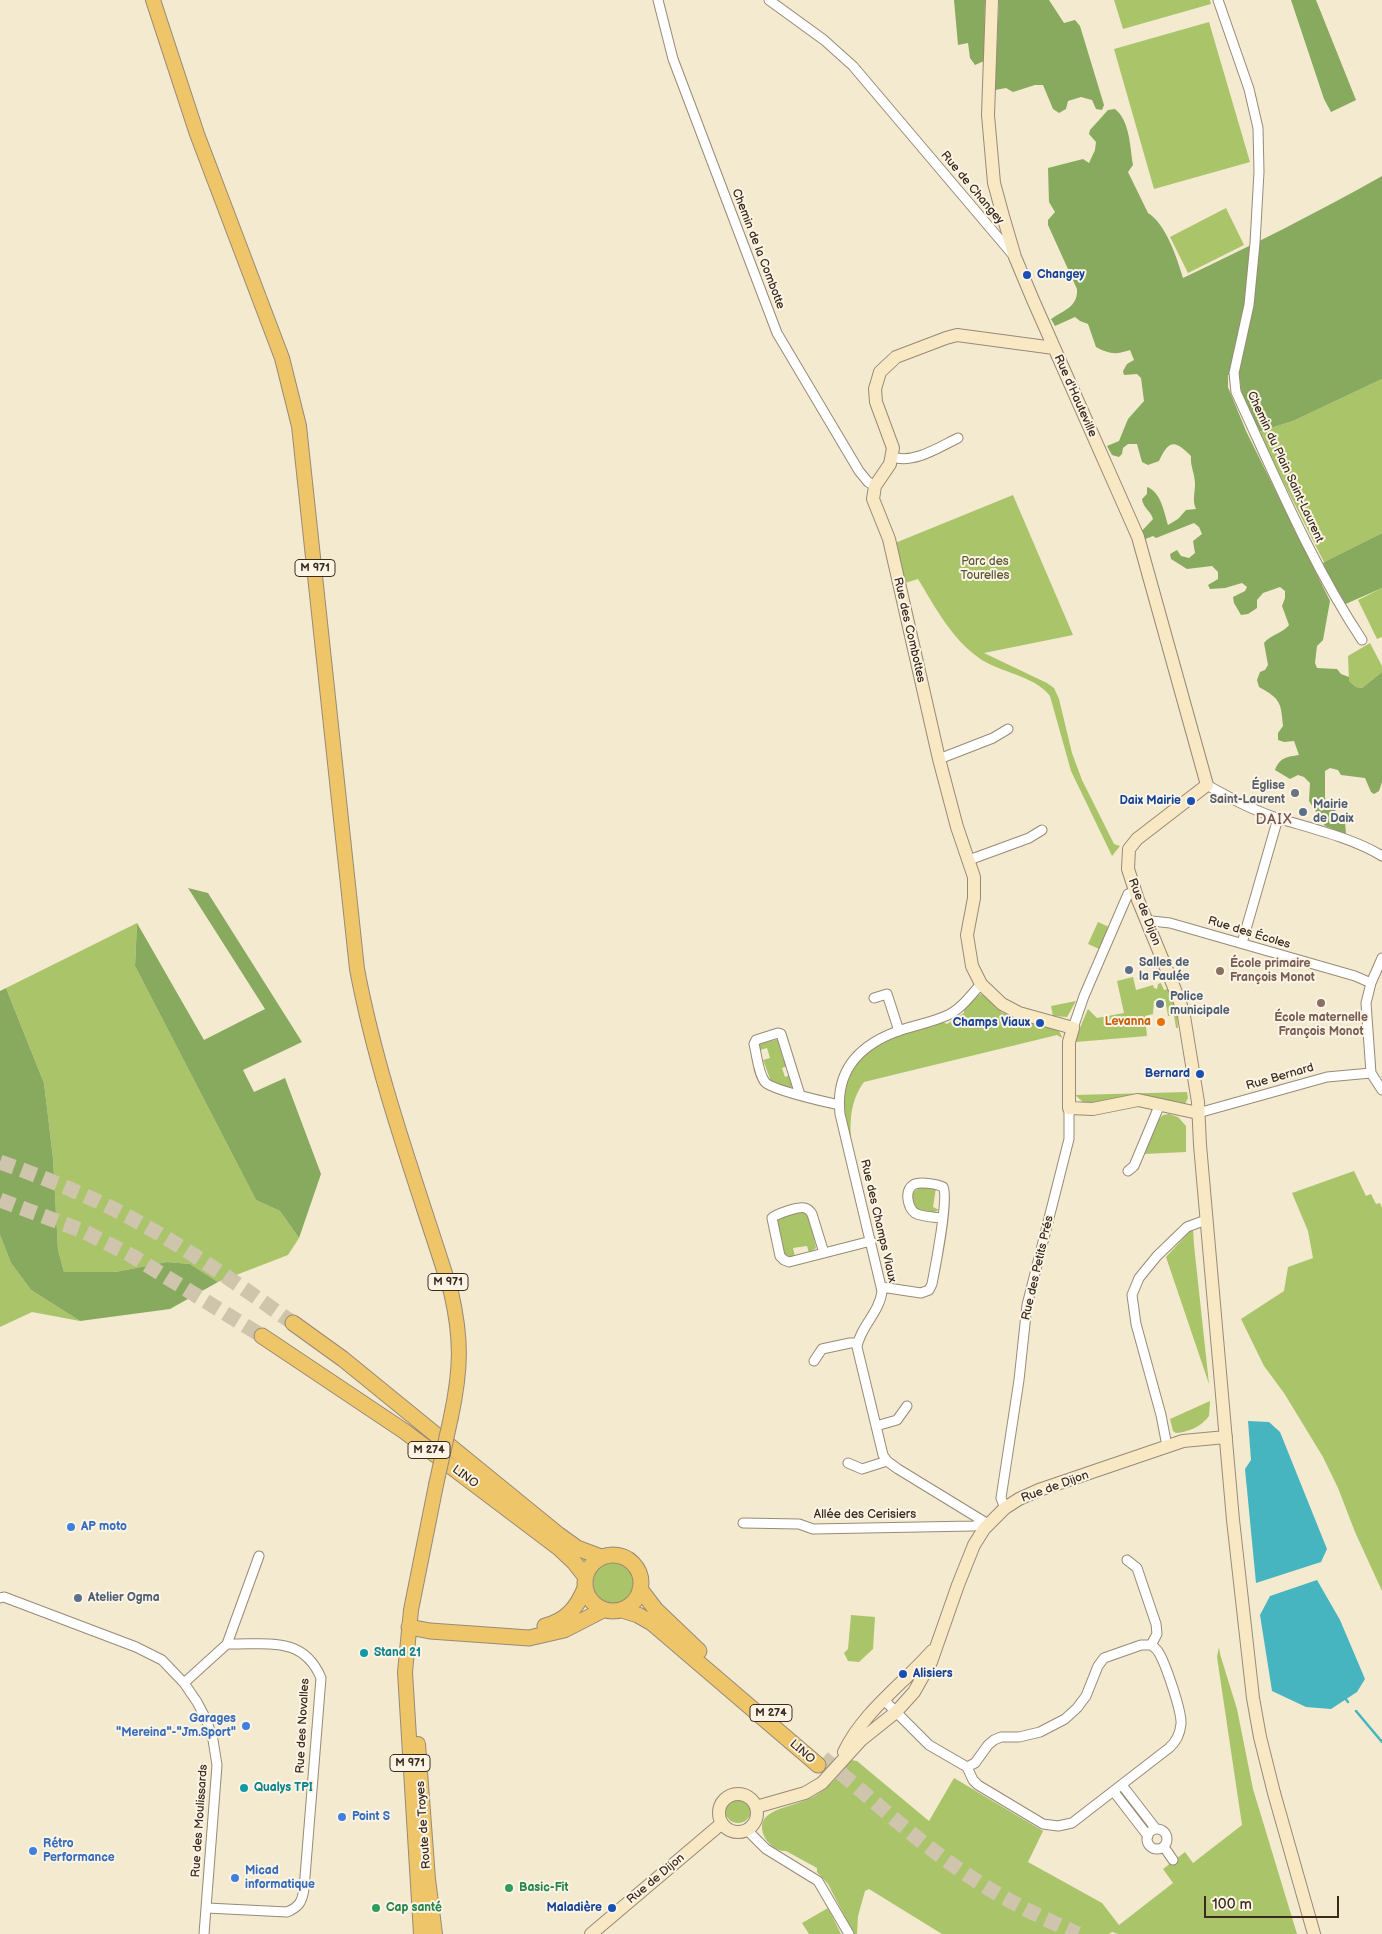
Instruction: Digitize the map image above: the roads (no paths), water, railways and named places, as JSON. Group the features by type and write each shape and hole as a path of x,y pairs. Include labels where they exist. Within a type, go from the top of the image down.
{"highway":[{"name":"LINO","path":"262,1336 404,1431 559,1548 574,1562 585,1582 592,1603 604,1610 622,1610 638,1615 652,1623 820,1761 670,1624 651,1604 640,1589 641,1579 638,1570 629,1559 615,1554 601,1557 577,1548 343,1359 293,1323"},
{"path":"409,1627 435,1621 522,1628 557,1623 569,1615 576,1607 592,1563 601,1557"},
{"path":"622,1610 634,1602 640,1589"},
{"path":"409,1627 430,1631 528,1638 564,1630 604,1610"}],"main road":[{"name":"M 971","path":"154,0 197,134 282,358 299,426 357,969 373,1046 402,1143 451,1292 460,1336 460,1365 421,1555 409,1627 405,1672 421,1934"},
{"name":"Route de Troyes","path":"409,1627 412,1644 427,1869 434,1934"}],"street":[{"name":"Chemin de la Combotte","path":"658,0 674,59 777,333 859,472 868,482 875,486"},
{"name":"Rue de Changey","path":"769,0 837,51 868,82 985,224 1015,257"},
{"name":"Rue d'Hauteville","path":"992,0 988,115 994,183 1015,257 1138,537 1207,785"},
{"name":"Chemin du Plain Saint-Laurent","path":"1218,0 1249,89 1258,128 1259,172 1254,252 1249,305 1234,373 1236,392 1322,575 1362,640"},
{"path":"875,486 889,466 893,448 876,402 875,388 880,372 896,357 957,335 1020,345 1054,348"},
{"path":"892,457 901,460 917,457 958,438"},
{"name":"Rue des Combottes","path":"875,486 874,503 888,539 939,759 957,827 974,877 975,890 968,926 967,946 972,966 981,984 1002,1004 1073,1028"},
{"path":"939,759 993,738 1008,728"},
{"path":"1207,785 1246,806 1278,818 1309,826 1369,849 1382,856"},
{"name":"Rue de Dijon","path":"756,1807 791,1798 809,1791 822,1783 861,1740 896,1712 920,1683 931,1662 974,1545 988,1524 1005,1508 1039,1490 1167,1446 1190,1439 1226,1437 1206,1220 1198,1102 1184,1016 1128,868 1128,855 1131,845 1207,785"},
{"path":"1242,943 1278,818"},
{"path":"969,860 1029,838 1042,830"},
{"path":"1073,1028 1084,996 1128,894 1137,895"},
{"name":"Rue des Écoles","path":"1148,923 1152,921 1170,923 1355,976 1371,983"},
{"path":"1382,958 1371,983 1366,1003 1371,1073 1382,1090"},
{"name":"Rue des Champs Viaux","path":"858,1343 879,1303 881,1287 839,1105 838,1096 843,1078 854,1058 873,1042 956,1011 981,984"},
{"path":"874,998 887,994 899,1031"},
{"name":"Rue des Petits Prés","path":"1005,1508 1001,1498 1019,1380 1027,1305 1068,1139 1069,1042 1073,1028"},
{"path":"800,1095 783,1036 778,1033 756,1040 754,1044 765,1083 768,1086 800,1095 839,1105"},
{"name":"Rue Bernard","path":"1198,1113 1327,1077 1371,1073"},
{"path":"1069,1108 1092,1109 1138,1100 1198,1113"},
{"path":"1128,1171 1134,1166 1160,1104"},
{"path":"881,1287 921,1293 929,1290 932,1284 946,1192 939,1185 913,1184 908,1193 912,1210 920,1215 942,1218"},
{"path":"824,1253 812,1214 808,1209 802,1208 777,1214 772,1218 780,1256 789,1262 824,1253 870,1241"},
{"path":"1167,1446 1161,1415 1136,1324 1132,1295 1137,1281 1148,1266 1187,1227 1206,1220"},
{"path":"814,1361 822,1349 850,1342 858,1343 857,1352 881,1447 887,1461 988,1524"},
{"path":"876,1426 897,1420 907,1406"},
{"path":"1226,1437 1241,1600 1253,1698 1274,1793 1314,1934"},
{"path":"848,1463 862,1469 887,1461"},
{"name":"Allée des Cerisiers","path":"743,1523 799,1524 813,1529 973,1526 988,1524"},
{"path":"184,1683 227,1644 259,1556"},
{"path":"1127,1560 1137,1568 1156,1624 1157,1634 1151,1645"},
{"name":"Rue des Moulissards","path":"0,1598 4,1597 136,1646 162,1660 184,1683 197,1702 214,1740 216,1763 204,1934"},
{"name":"Rue des Novalles","path":"207,1908 287,1912 297,1908 302,1900 321,1678 316,1666 307,1655 297,1649 282,1645 227,1644"},
{"name":"Rue de Dijon","path":"838,1765 855,1732 936,1645"},
{"path":"884,1700 929,1745 967,1767 973,1780 978,1785 1033,1819 1053,1826 1063,1826 1072,1822 1114,1792 1172,1745 1178,1737 1181,1727 1180,1712 1158,1650 1151,1645 1141,1645 1104,1658 1098,1666 1086,1696 1065,1719 1040,1732 1019,1737 1001,1737 994,1740 975,1763 967,1767"},
{"path":"1122,1785 1156,1828 1163,1830 1167,1835 1167,1842 1164,1847 1157,1849 1151,1847 1147,1841 1150,1832 1156,1828"},
{"path":"1114,1792 1148,1836"},
{"path":"742,1794 753,1801 756,1807 756,1820 747,1830 736,1833 730,1831 722,1824 718,1812 720,1805 729,1796 742,1794"},
{"name":"Rue de Dijon","path":"591,1934 722,1824"},
{"path":"747,1830 766,1849 818,1881 849,1934"},
{"path":"1164,1847 1173,1860"}],"water":[{"path":"1248,1421 1269,1422 1280,1432 1327,1549 1321,1562 1256,1583 1245,1469 1251,1460"},
{"path":"1317,1580 1340,1620 1365,1679 1357,1692 1331,1709 1306,1707 1272,1691 1260,1615 1270,1596"}],"waterway":[{"path":"1344,1697 1348,1702"},
{"path":"1356,1711 1382,1742"}],"tunnel":[{"path":"0,1162 106,1205 140,1223 199,1258 293,1323"},
{"path":"0,1200 83,1231 134,1257 262,1336"},
{"path":"823,1758 950,1863 1008,1900 1078,1934"}],"place":[{"name":"Changey","path":"1027,275"},
{"name":"Église Saint-Laurent","path":"1295,793"},
{"name":"Daix Mairie","path":"1191,801"},
{"name":"Mairie de Daix","path":"1303,812"},
{"name":"Salles de la Paulée","path":"1129,970"},
{"name":"École primaire François Monot","path":"1220,971"},
{"name":"École maternelle François Monot","path":"1321,1003"},
{"name":"Police municipale","path":"1160,1004"},
{"name":"Levanna","path":"1161,1022"},
{"name":"Champs Viaux","path":"1040,1023"},
{"name":"Bernard","path":"1200,1074"},
{"name":"AP moto","path":"71,1527"},
{"name":"Atelier Ogma","path":"78,1598"},
{"name":"Stand 21","path":"364,1653"},
{"name":"Alisiers","path":"903,1674"},
{"name":"Garages \"Mereina\"-\"Jm.Sport\"","path":"246,1726"},
{"name":"Qualys TPI","path":"244,1788"},
{"name":"Point S","path":"342,1817"},
{"name":"Rétro Performance","path":"33,1851"},
{"name":"Micad informatique","path":"235,1878"},
{"name":"Basic-Fit","path":"509,1888"},
{"name":"Cap santé","path":"376,1908"},
{"name":"Maladière","path":"612,1908"}],"district":[{"name":"DAIX","path":"1274,820"}],"park label":[{"name":"Parc des Tourelles","path":"985,569"}]}
